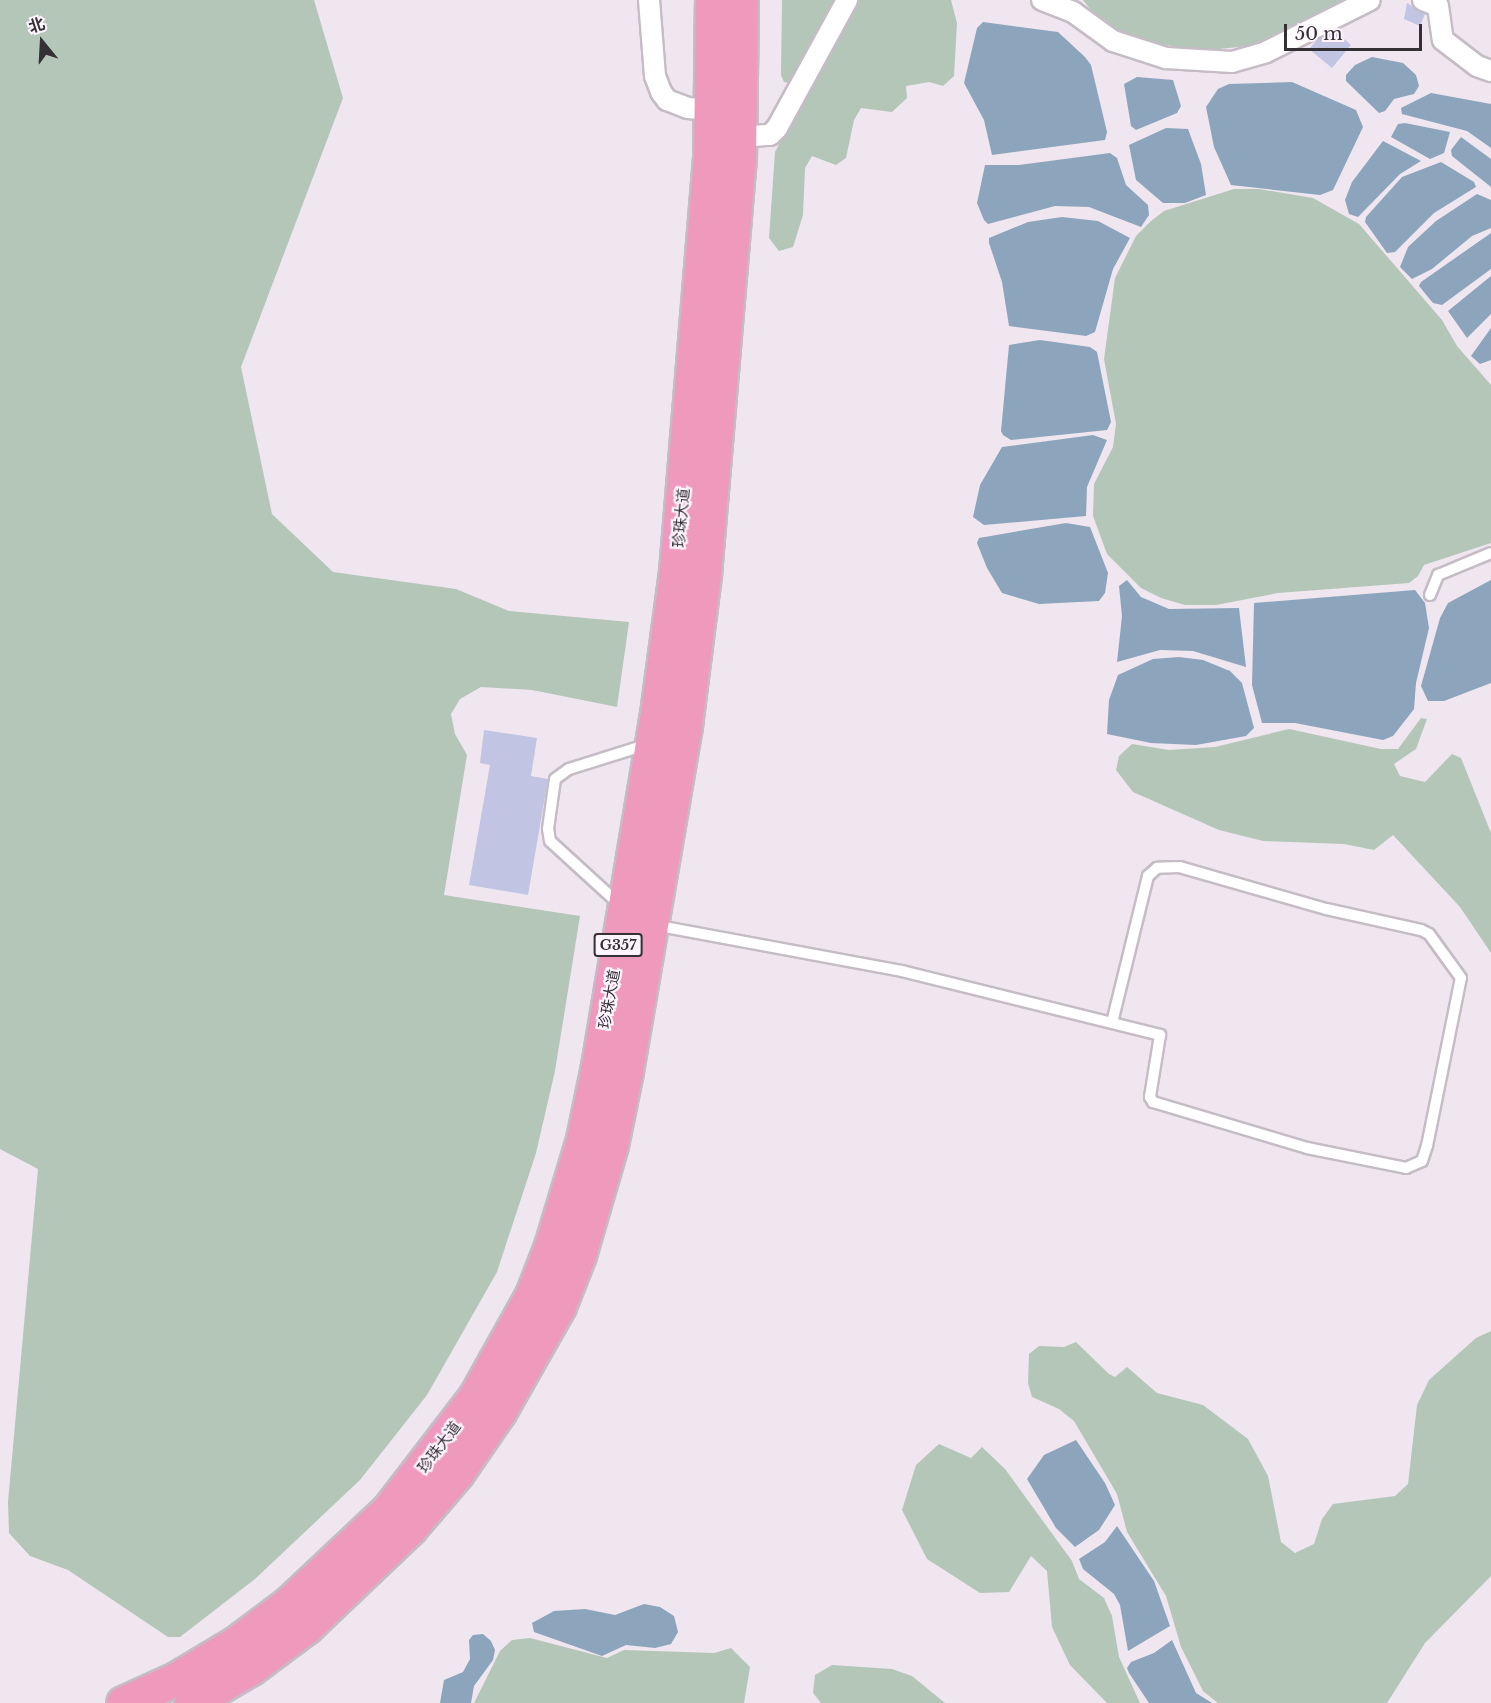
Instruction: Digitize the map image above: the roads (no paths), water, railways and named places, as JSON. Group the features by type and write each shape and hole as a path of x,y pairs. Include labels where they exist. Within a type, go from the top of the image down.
{"highway":[{"name":"珍珠大道","path":"191,1703 251,1668 306,1627 403,1536 457,1473 533,1357 579,1255 611,1145 638,916 652,742 676,571 696,364 711,110 712,0"},
{"name":"珍珠大道","path":"123,1703 176,1679 236,1643 288,1604 389,1509 476,1397 532,1295 565,1203 685,725 705,574 724,367 739,137 741,0"}],"street":[{"path":"649,0 655,76 661,92 667,100 688,108 711,110 739,137 770,135 777,128 847,0"},
{"path":"1042,0 1073,12 1113,41 1166,58 1232,62 1266,52 1370,0"},
{"path":"1423,0 1438,6 1443,40 1477,66 1491,71"}],"lane":[{"path":"1430,595 1438,575 1491,552"},
{"path":"652,742 569,769 555,779 548,829 550,841 638,916 902,971 1160,1035 1150,1097 1153,1102 1307,1148 1406,1168 1422,1161 1461,978 1429,934 1421,930 1326,909 1180,867 1157,868 1148,876 1112,1023"}],"water":[{"path":"983,22 1058,32 1085,57 1091,65 1107,132 1105,140 992,155 984,120 964,83 977,28"},
{"path":"1372,57 1403,63 1416,75 1419,86 1414,94 1394,99 1385,111 1379,113 1346,81 1346,75 1355,65"},
{"path":"1137,77 1173,80 1181,106 1177,113 1136,130 1131,126 1124,84"},
{"path":"1292,82 1356,110 1363,127 1333,190 1320,195 1231,185 1214,147 1206,107 1218,89 1229,84"},
{"path":"1431,93 1491,104 1491,148 1467,131 1402,114 1401,108"},
{"path":"1405,123 1450,132 1444,153 1430,159 1391,137 1398,124"},
{"path":"1166,128 1188,129 1201,164 1206,195 1185,203 1163,203 1136,180 1129,145"},
{"path":"1461,137 1491,159 1491,187 1452,156 1451,150"},
{"path":"1383,141 1421,161 1400,174 1358,217 1349,214 1345,200 1352,182"},
{"path":"1110,153 1117,158 1126,185 1148,205 1149,215 1141,227 1089,207 1055,206 988,224 984,220 977,203 985,165 1019,165"},
{"path":"1441,162 1474,182 1476,187 1434,213 1395,252 1387,253 1365,222 1366,217 1402,177"},
{"path":"1477,194 1491,200 1491,228 1472,236 1432,269 1412,279 1400,267 1408,247 1436,221"},
{"path":"1062,217 1098,221 1130,238 1113,269 1095,332 1086,336 1009,326 1002,282 989,243 989,238 1028,222"},
{"path":"1491,233 1491,269 1442,305 1433,303 1419,286 1421,282"},
{"path":"1491,276 1491,314 1467,338 1448,311"},
{"path":"1491,328 1491,360 1480,364 1471,356"},
{"path":"1040,340 1090,347 1097,352 1111,422 1107,430 1011,440 1003,435 1001,431 1009,345"},
{"path":"1093,435 1107,440 1087,487 1086,516 984,525 973,517 980,485 1002,447"},
{"path":"1066,523 1090,527 1108,573 1105,593 1099,601 1039,604 1002,593 987,568 977,543 979,538"},
{"path":"1127,580 1141,597 1169,609 1239,608 1246,667 1193,651 1160,650 1117,662 1122,616 1119,586"},
{"path":"1491,580 1491,683 1444,701 1428,701 1421,686 1440,618 1448,603"},
{"path":"1415,590 1425,603 1429,628 1416,683 1414,709 1393,736 1383,740 1295,723 1262,723 1252,685 1254,603"},
{"path":"1179,657 1203,660 1230,671 1242,683 1254,728 1246,736 1196,745 1151,743 1107,734 1109,700 1118,675 1153,659"},
{"path":"1076,1440 1105,1483 1115,1505 1099,1530 1075,1547 1056,1528 1027,1479 1044,1455"},
{"path":"1117,1526 1154,1581 1170,1626 1128,1651 1120,1605 1114,1594 1083,1569 1079,1559 1105,1542"},
{"path":"644,1604 660,1607 674,1616 678,1632 671,1644 655,1648 626,1645 602,1656 534,1632 532,1623 554,1611 585,1609 615,1615"},
{"path":"483,1634 491,1641 495,1650 493,1660 474,1686 471,1703 440,1703 444,1680 463,1672 470,1659 469,1640 473,1635"},
{"path":"1172,1640 1196,1693 1212,1703 1149,1703 1129,1673 1127,1668 1131,1662 1154,1653"}]}
